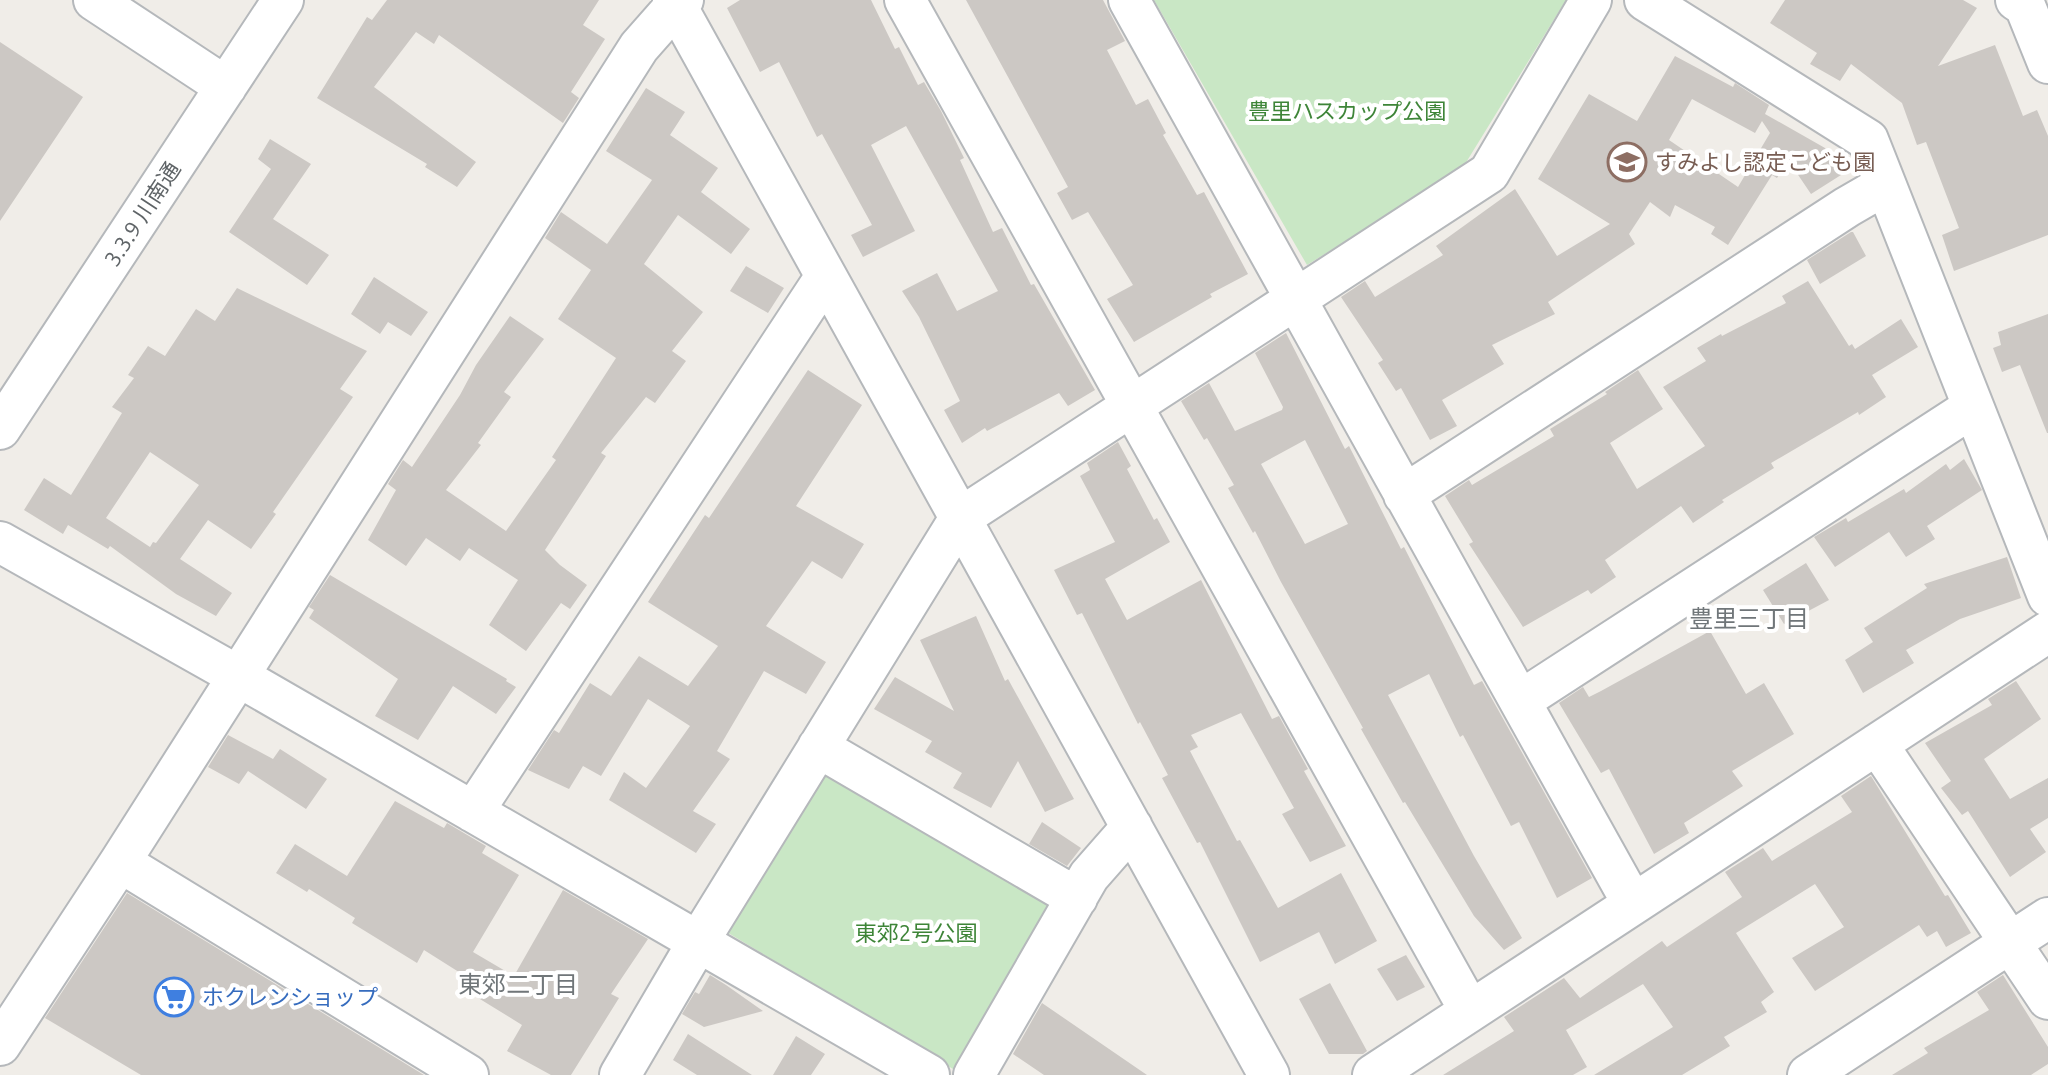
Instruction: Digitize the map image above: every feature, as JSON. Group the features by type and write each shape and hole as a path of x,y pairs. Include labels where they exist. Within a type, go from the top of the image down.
{"street":[{"path":"94,0 226,87"},
{"name":"3.3.9 川南通","path":"0,429 283,0"},
{"path":"905,0 1470,1011"},
{"path":"1129,0 1633,904"},
{"path":"620,1075 698,942 960,518 1489,173 1591,0"},
{"path":"1645,0 1868,140 2048,596"},
{"path":"2016,0 2025,6 2048,63"},
{"path":"0,1045 639,47 677,2 1269,1075"},
{"path":"1404,495 1885,185"},
{"path":"473,812 826,276"},
{"path":"1520,701 1973,407"},
{"path":"0,542 929,1075"},
{"path":"1373,1075 2048,632"},
{"path":"1877,744 2048,999"},
{"path":"818,747 1077,898"},
{"path":"974,1075 1089,876 1132,827"},
{"path":"120,862 468,1075"},
{"path":"1808,1075 2048,918"}],"green space":[{"name":"豊里ハスカップ公園","path":"1154,0 1566,0 1462,169 1307,265"},
{"name":"東郊2号公園","path":"819,765 1062,903 958,1072 720,928"}],"building":[{"path":"387,0 599,0 583,25 605,39 571,92 579,98 563,123 439,35 434,44 416,32 374,87 476,162 457,187 425,167 427,164 317,98 367,17 372,20"},
{"path":"740,0 871,0 895,49 899,47 918,85 924,82 941,111 964,158 960,160 993,232 1002,228 1031,285 1034,284 1095,390 1068,406 1059,393 987,431 985,428 962,443 944,410 960,401 919,317 902,291 937,273 957,311 998,291 906,126 871,145 915,231 863,257 851,235 872,225 822,134 817,137 779,62 760,72 727,8"},
{"path":"966,0 1103,0 1125,41 1107,50 1136,105 1148,99 1166,133 1163,135 1197,195 1204,192 1248,274 1134,342 1107,299 1133,285 1088,212 1072,220 1057,193 1068,187"},
{"path":"1785,0 1963,0 1977,8 1938,66 1995,45 2023,116 2037,110 2048,136 2048,235 1954,271 1942,235 1959,228 1926,142 1917,145 1902,103 1851,64 1840,81 1810,64 1817,53 1770,23"},
{"path":"0,42 83,97 0,221"},
{"path":"1675,56 1733,87 1735,83 1769,105 1765,114 1825,148 1841,175 1811,194 1788,160 1777,178 1772,175 1728,245 1711,234 1715,227 1675,205 1670,217 1650,202 1629,234 1635,244 1548,302 1555,314 1492,345 1504,364 1442,400 1457,426 1430,440 1401,388 1396,391 1378,363 1383,360 1341,297 1365,281 1375,297 1443,255 1436,246 1515,189 1557,256 1610,224 1538,179 1589,94 1637,121","holes":["1692,99 1755,133 1762,121 1770,133 1738,187 1669,140"]},
{"path":"646,88 685,112 670,135 718,168 701,192 750,229 731,254 678,215 644,264 703,312 672,351 686,361 655,403 646,397 601,453 606,456 545,550 587,585 570,609 561,603 526,651 489,625 518,580 469,548 460,561 426,538 406,566 368,540 396,490 388,484 403,460 412,467 510,316 544,339 504,392 511,397 478,443 481,445 446,490 506,531 556,460 552,457 616,358 558,319 591,270 545,238 561,212 607,244 652,180 606,151"},
{"path":"270,139 311,164 273,219 329,255 307,285 229,232 271,169 258,159"},
{"path":"1851,232 1866,256 1820,284 1807,260"},
{"path":"746,266 784,288 768,313 730,291"},
{"path":"374,277 428,312 411,336 388,322 380,334 351,314"},
{"path":"1808,281 1849,346 1852,344 1855,349 1901,319 1918,347 1872,375 1886,397 1771,463 1774,468 1722,500 1724,502 1693,523 1681,506 1605,560 1616,577 1591,594 1588,590 1523,627 1469,544 1473,542 1445,496 1469,480 1472,485 1554,436 1550,429 1607,394 1605,392 1638,370 1663,409 1610,443 1637,489 1705,446 1663,387 1706,361 1697,348 1786,303 1782,296"},
{"path":"237,288 367,351 340,389 353,397 251,549 208,520 180,559 232,593 216,616 176,594 110,546 108,549 68,525 63,534 24,510 44,478 71,495 122,413 112,407 134,378 128,375 148,346 165,356 196,309 215,321","holes":["150,452 199,485 150,547 106,518"]},
{"path":"2048,314 2047,433 2020,365 2002,372 1993,348 2001,345 1998,332"},
{"path":"1286,333 1345,449 1349,446 1401,549 1404,547 1474,685 1482,681 1592,878 1557,898 1519,822 1511,826 1463,735 1460,737 1429,674 1388,695 1474,856 1522,938 1504,950 1474,916 1403,803 1255,531 1253,533 1228,488 1234,485 1181,401 1209,383 1235,431 1282,410 1255,353","holes":["1305,440 1348,524 1305,544 1261,464"]},
{"path":"808,370 862,405 796,506 864,544 842,579 812,561 766,626 826,662 806,694 764,671 717,751 730,759 693,811 716,824 696,853 609,800 624,772 646,788 690,726 648,699 601,776 583,766 569,789 528,770 554,730 559,733 590,683 611,696 639,656 688,686 718,646 648,602 705,515 709,518"},
{"path":"1118,442 1131,466 1127,469 1154,520 1157,518 1170,542 1105,579 1127,620 1201,580 1272,719 1279,716 1308,769 1304,771 1346,846 1310,862 1282,814 1294,808 1241,713 1191,735 1198,747 1190,751 1237,841 1240,840 1278,908 1341,873 1377,941 1335,964 1319,932 1260,962 1200,842 1197,843 1162,778 1168,775 1140,722 1138,724 1082,613 1077,615 1054,570 1115,542 1080,476 1090,470 1087,463"},
{"path":"1964,459 1982,490 1927,526 1935,539 1906,557 1889,532 1835,567 1814,537 1846,518 1848,522 1904,489 1906,493 1946,464 1950,470"},
{"path":"2007,557 2021,598 1960,619 1906,650 1914,663 1863,693 1845,660 1873,642 1864,628 1927,588 1924,584"},
{"path":"1806,563 1829,600 1784,624 1763,590"},
{"path":"330,575 516,687 496,714 453,686 418,740 375,716 398,679 309,618 314,610 309,607"},
{"path":"976,616 1005,681 1008,679 1074,799 1045,812 1018,761 991,808 953,788 962,773 925,752 932,741 874,709 895,677 954,711 920,640"},
{"path":"1710,631 1746,694 1764,683 1794,734 1732,771 1743,786 1684,823 1689,833 1654,854 1609,769 1601,773 1559,703 1583,687 1589,697"},
{"path":"2016,681 2041,719 1984,759 2010,799 2048,778 2048,818 2030,829 2046,852 2010,877 1968,811 1962,815 1941,788 1951,781 1925,743 1992,705 1988,699"},
{"path":"228,735 273,759 280,749 327,779 306,809 248,771 239,784 208,767"},
{"path":"1871,776 1971,933 1946,947 1937,931 1927,937 1919,925 1815,991 1792,958 1844,927 1815,884 1736,933 1774,992 1761,1002 1767,1012 1724,1037 1730,1046 1682,1075 1594,1075 1673,1027 1643,984 1566,1030 1587,1067 1573,1075 1443,1075 1514,1031 1504,1017 1564,978 1580,998 1662,941 1667,947 1742,897 1725,872 1763,848 1772,861 1852,812 1841,796"},
{"path":"395,801 444,828 447,823 486,846 482,853 519,875 473,952 514,976 563,890 648,939 611,994 619,998 571,1075 551,1075 507,1051 522,1025 475,996 481,986 424,950 417,963 352,923 355,918 309,889 307,892 276,873 295,844 347,876"},
{"path":"1042,822 1081,848 1067,866 1029,844"},
{"path":"127,893 424,1075 141,1075 45,1018"},
{"path":"1406,955 1425,987 1397,1001 1377,969"},
{"path":"710,975 763,1011 704,1027 682,1014"},
{"path":"2003,975 2048,1047 2048,1064 2031,1075 1892,1075 1928,1053 1924,1048 1989,1010 1977,992"},
{"path":"1330,983 1367,1051 1363,1054 1329,1054 1299,999"},
{"path":"1042,1003 1147,1075 1044,1075 1013,1054"},
{"path":"688,1034 752,1075 697,1075 673,1060"},
{"path":"796,1036 825,1054 811,1075 773,1075"}],"place":[{"name":"すみよし認定こども園","path":"1627,162"},
{"name":"ホクレンショップ","path":"174,997"}],"district":[{"name":"豊里三丁目","path":"1749,619"},
{"name":"東郊二丁目","path":"518,985"}]}
